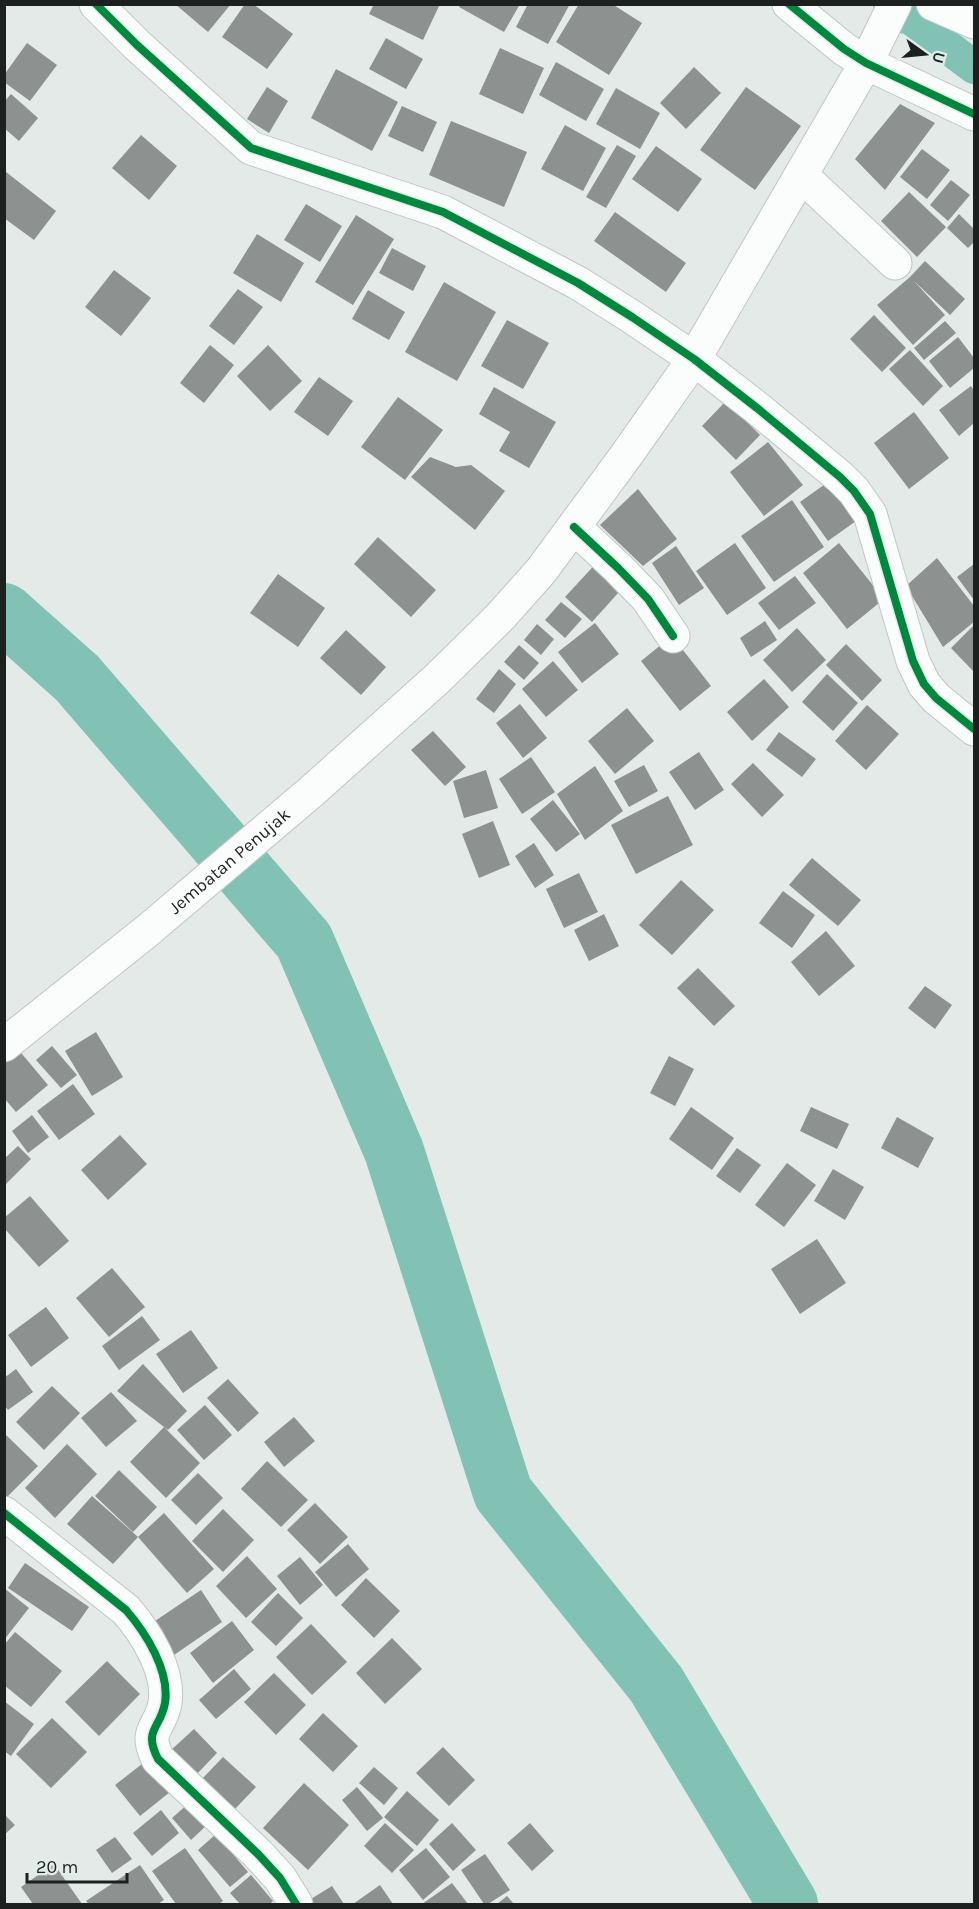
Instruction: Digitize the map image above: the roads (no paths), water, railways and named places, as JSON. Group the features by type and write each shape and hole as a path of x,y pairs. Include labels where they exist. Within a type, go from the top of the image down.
{"street":[{"path":"96,4 251,148 443,212 578,283 694,359 757,408 840,477 854,491 870,514 913,661 924,684 936,698 975,729"},
{"path":"789,4 844,49 869,57 975,114"},
{"name":"Jembatan Penujak","path":"4,1045 147,931 312,791 438,678 500,617 542,571 694,359 869,57 895,4"},
{"path":"933,4 975,22"},
{"path":"801,175 895,263"},
{"path":"574,527 648,599 673,636"},
{"path":"4,1513 126,1610 140,1626 165,1683 165,1704 151,1739 158,1759 265,1862 280,1878 296,1905"}],"waterway":[{"path":"890,4 974,67"},
{"path":"4,613 77,678 304,941 394,1151 503,1493 656,1684 788,1904"}]}
